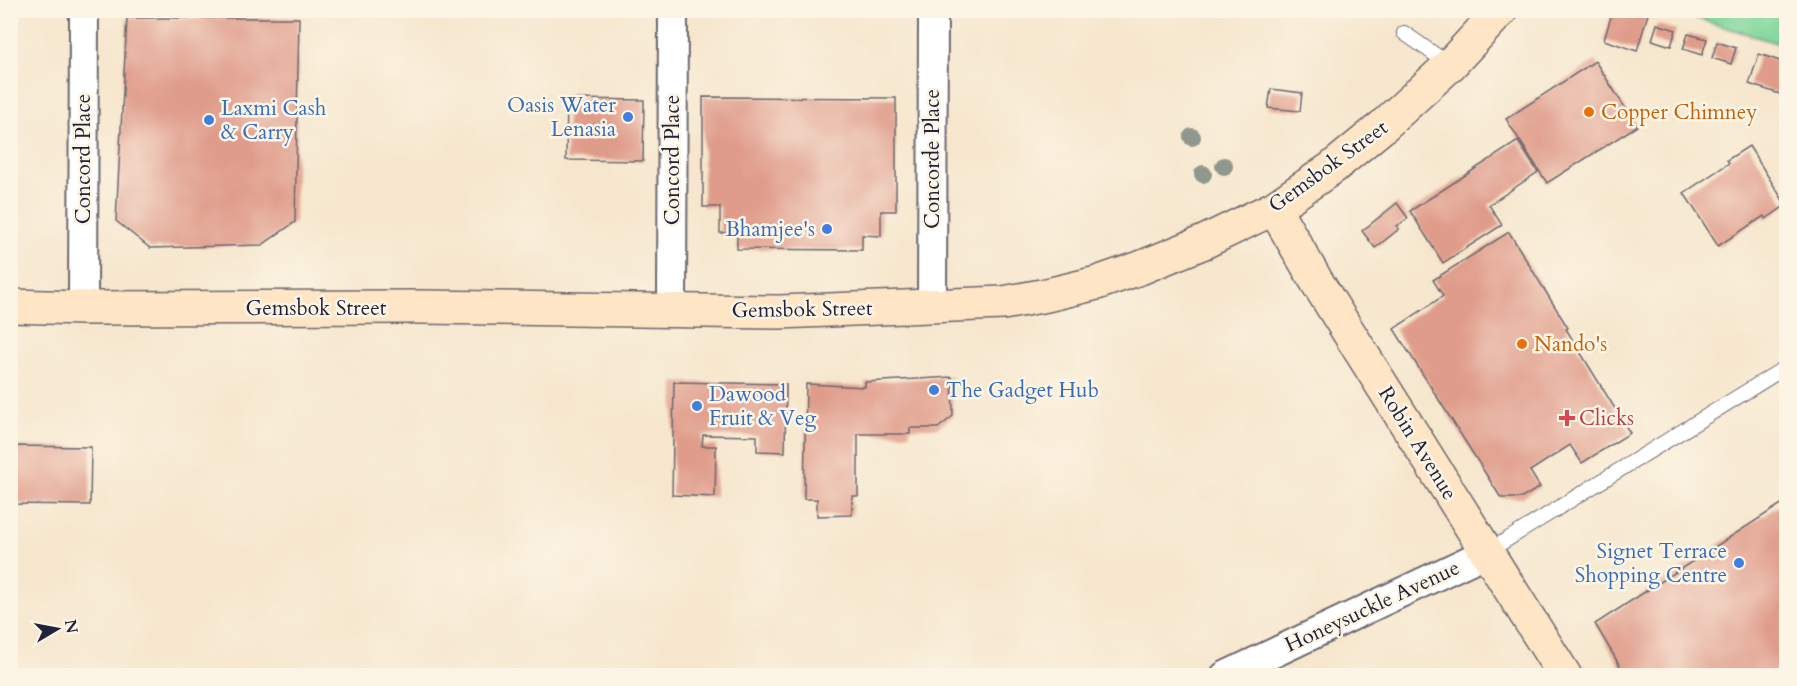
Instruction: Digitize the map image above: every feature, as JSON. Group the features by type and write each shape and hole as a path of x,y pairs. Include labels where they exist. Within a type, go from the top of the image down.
{"street":[{"name":"Concord Place","path":"83,308 84,10"},
{"name":"Concord Place","path":"672,309 673,10"},
{"name":"Concorde Place","path":"932,307 933,10"},
{"name":"Gemsbok Street","path":"10,306 672,309 779,312 1003,303 1097,283 1140,268 1204,242 1274,208 1332,168 1382,127 1450,65 1501,10"},
{"name":"Robin Avenue","path":"1274,208 1317,282 1565,675"},
{"name":"Honeysuckle Avenue","path":"1225,675 1487,552"}],"lane":[{"path":"1404,33 1450,65"},
{"path":"1487,552 1786,367"}],"green space":[{"path":"1673,11 1786,11 1786,46"}],"building":[{"path":"1613,10 1636,10 1648,14 1637,51 1604,40"},
{"name":"Laxmi Cash & Carry","path":"127,18 299,18 295,222 262,245 150,248 116,221"},
{"path":"1657,24 1676,30 1671,46 1652,40"},
{"path":"1688,34 1707,39 1702,55 1683,49"},
{"path":"1717,42 1736,48 1731,64 1712,58"},
{"path":"1759,54 1786,63 1786,96 1749,84"},
{"path":"1595,61 1637,126 1547,183 1506,119"},
{"path":"1271,89 1302,93 1300,111 1268,108"},
{"path":"703,97 896,98 896,211 881,211 881,236 862,235 862,250 737,249 737,233 720,233 720,207 703,207"},
{"path":"567,99 644,100 643,161 566,160"},
{"path":"1518,141 1538,172 1489,205 1502,225 1443,263 1410,211"},
{"path":"1749,146 1786,205 1766,219 1764,216 1718,246 1684,193 1729,163 1727,160"},
{"path":"1397,203 1408,218 1397,226 1399,229 1375,248 1362,231"},
{"path":"1509,232 1630,433 1582,463 1570,445 1530,471 1540,487 1522,498 1501,498 1394,329 1443,296 1433,280"},
{"path":"952,377 953,416 938,428 910,428 910,434 858,434 858,496 852,496 852,515 817,516 817,499 804,499 806,384 865,387 865,382"},
{"path":"674,382 786,384 785,452 757,451 757,436 703,435 702,446 716,446 715,497 672,495"},
{"path":"10,446 91,447 90,505 10,504"},
{"name":"Signet Terrace Shopping Centre","path":"1786,501 1786,676 1626,676 1595,624"}],"place":[{"name":"Copper Chimney","path":"1589,112"},
{"name":"Oasis Water Lenasia","path":"628,117"},
{"name":"Laxmi Cash & Carry","path":"209,120"},
{"name":"Bhamjee's","path":"827,229"},
{"name":"Nando's","path":"1522,344"},
{"name":"The Gadget Hub","path":"934,390"},
{"name":"Dawood Fruit & Veg","path":"697,406"},
{"name":"Clicks","path":"1567,418"},
{"name":"Signet Terrace Shopping Centre","path":"1739,563"}]}
